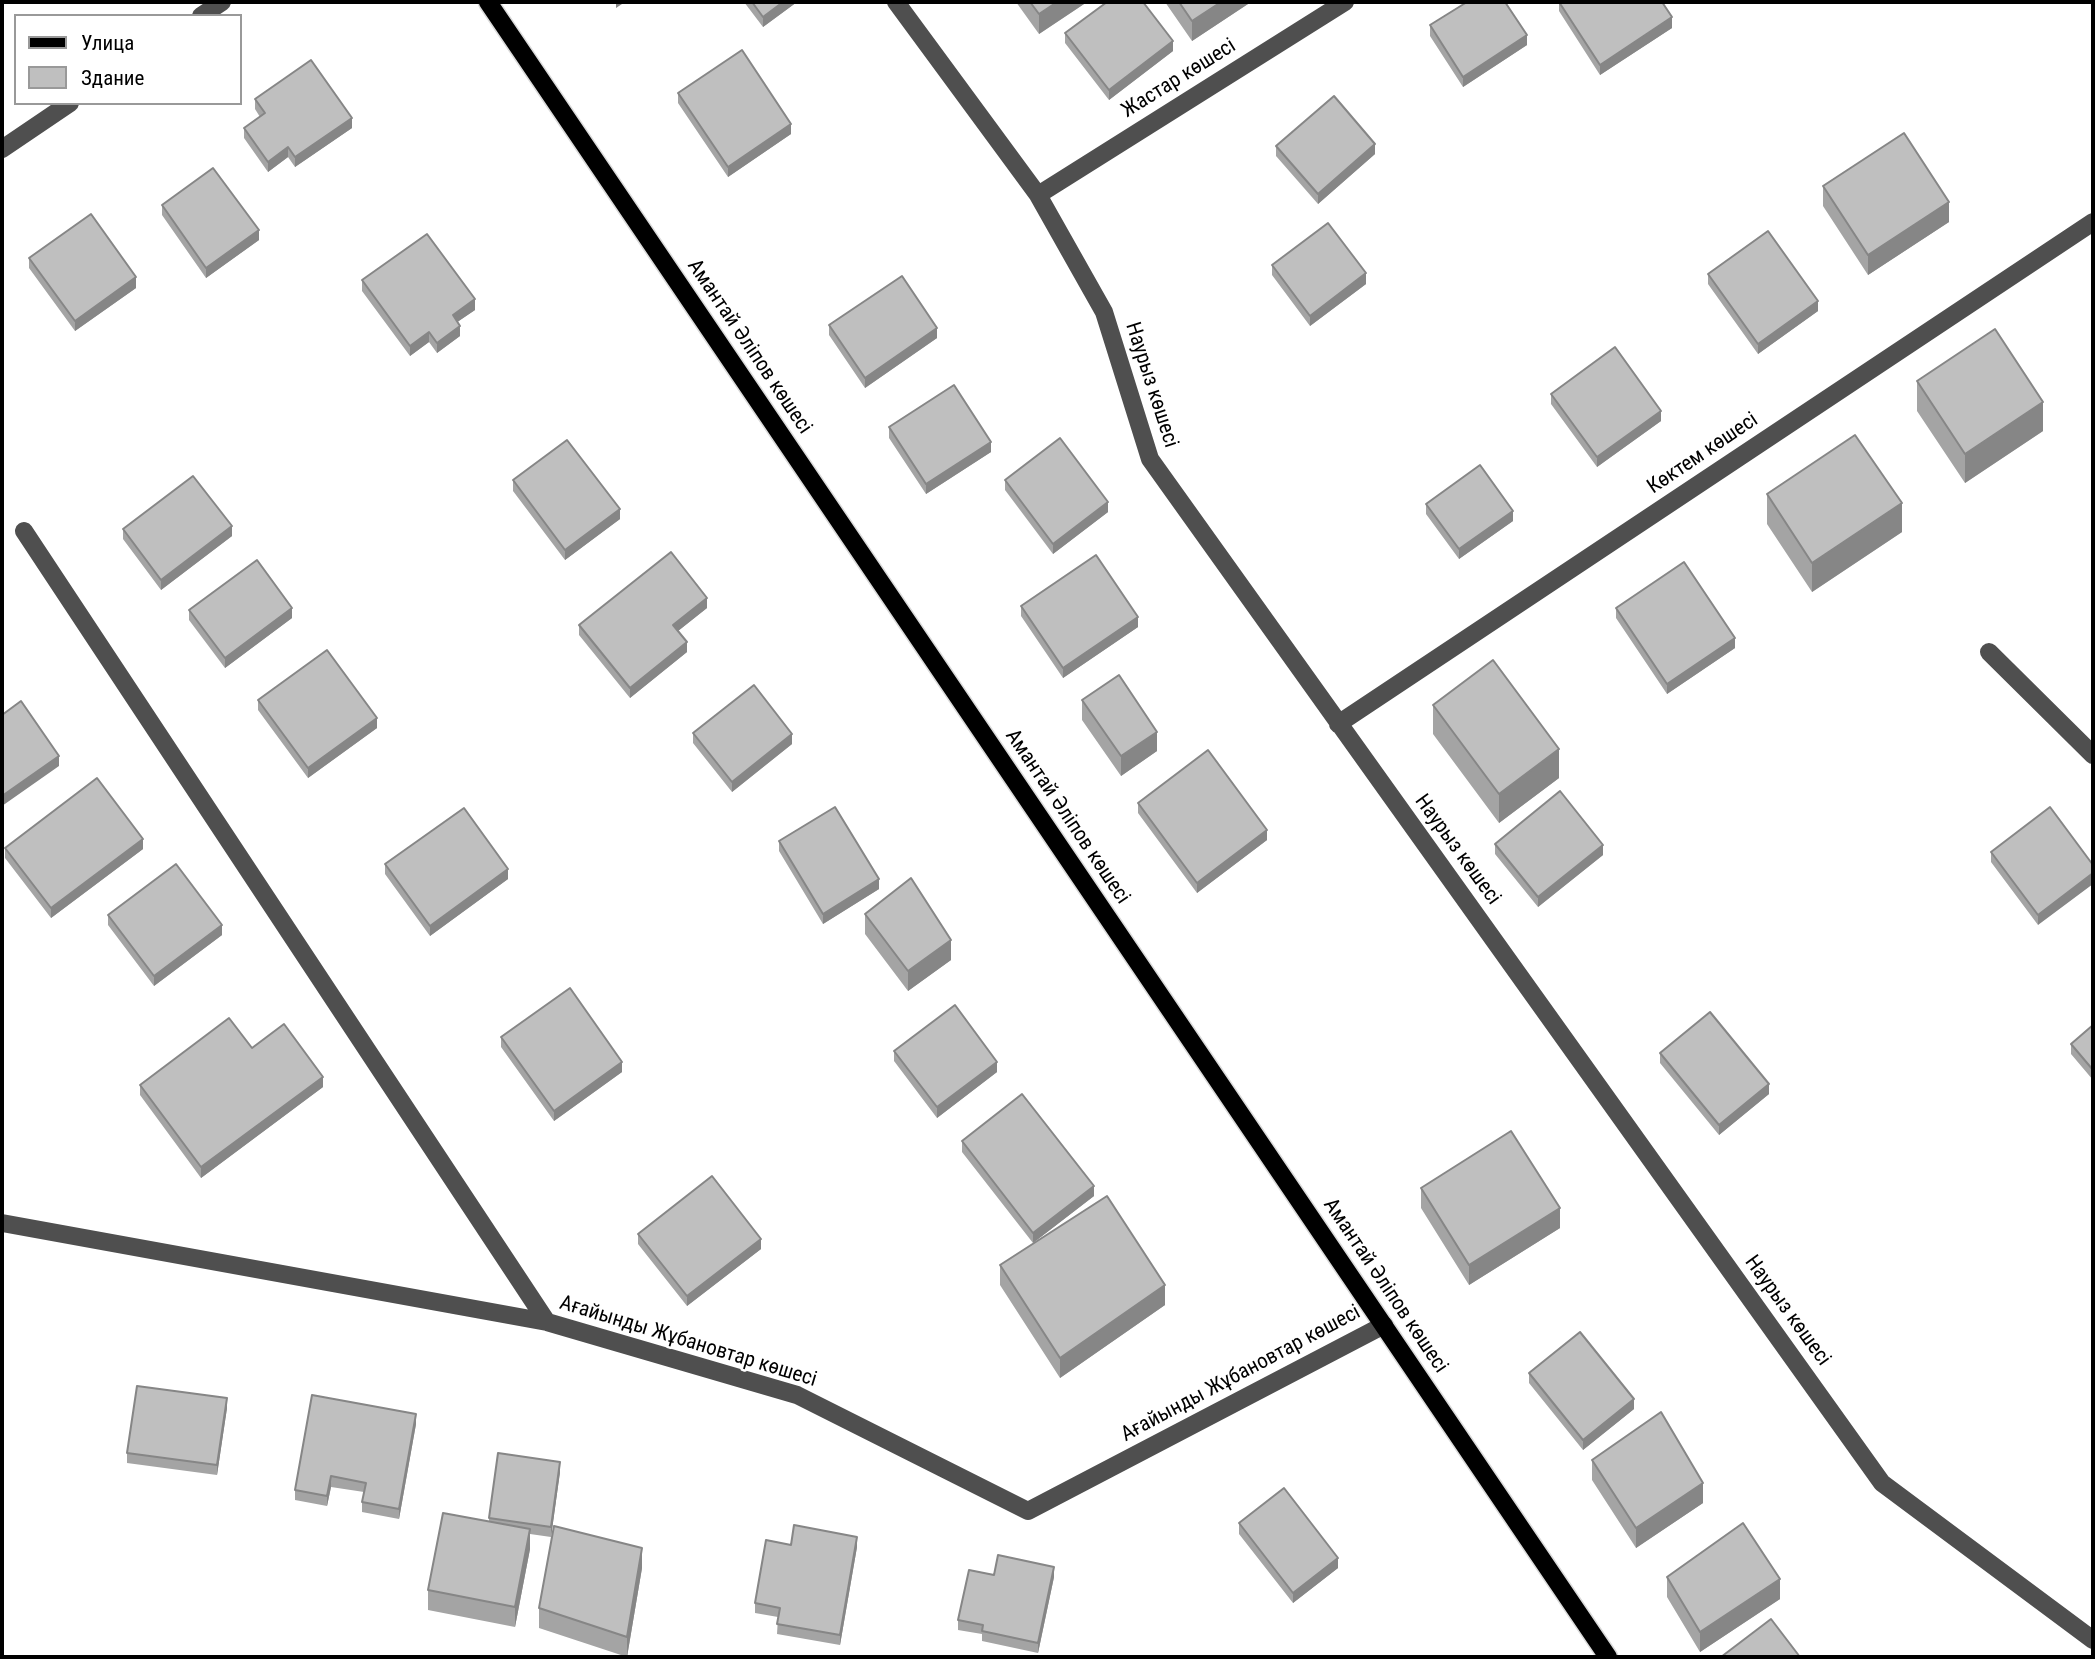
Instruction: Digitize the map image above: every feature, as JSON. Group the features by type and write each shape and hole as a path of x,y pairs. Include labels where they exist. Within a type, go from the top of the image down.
{"main road":[{"name":"Амантай Әліпов көшесі","path":"488,2 1608,1657"}],"street":[{"path":"204,14 222,2"},
{"name":"Наурыз көшесі","path":"896,2 1038,195 1104,312 1150,459 1882,1483 2093,1640"},
{"name":"Жастар көшесі","path":"1038,195 1345,2"},
{"path":"2,149 67,105"},
{"name":"Көктем көшесі","path":"1338,724 2093,222"},
{"path":"24,531 547,1322"},
{"path":"1989,652 2093,755"},
{"name":"Ағайынды Жұбановтар көшесі","path":"2,1223 547,1322 797,1395 1028,1511 1384,1325"}],"building":[{"path":"752,2 783,2 763,17"},
{"path":"1030,2 1057,2 1039,14"},
{"path":"1107,2 1143,2 1173,41 1109,90 1065,33"},
{"path":"1179,2 1221,2 1192,21"},
{"path":"1467,2 1505,2 1527,35 1463,77 1430,25"},
{"path":"1559,2 1662,2 1672,17 1600,65"},
{"path":"742,50 791,124 728,167 678,93"},
{"path":"311,60 352,118 295,157 288,147 268,162 244,128 265,113 255,99"},
{"path":"1334,96 1375,144 1318,194 1276,146"},
{"path":"1904,133 1949,202 1868,255 1823,186"},
{"path":"213,168 259,230 206,268 162,205"},
{"path":"91,214 136,277 75,321 29,258"},
{"path":"1328,223 1366,273 1310,316 1272,265"},
{"path":"1768,231 1818,301 1758,344 1708,274"},
{"path":"427,234 475,299 453,315 460,326 437,343 429,332 410,346 362,280"},
{"path":"902,276 937,328 865,378 829,325"},
{"path":"1995,329 2043,402 1965,454 1917,381"},
{"path":"1615,347 1661,411 1597,457 1551,394"},
{"path":"954,385 991,442 926,484 889,427"},
{"path":"1855,435 1902,503 1812,563 1767,494"},
{"path":"1060,438 1108,502 1053,544 1005,480"},
{"path":"567,440 620,509 565,550 513,480"},
{"path":"1480,465 1513,511 1459,549 1426,504"},
{"path":"193,476 232,526 161,580 123,529"},
{"path":"671,552 707,598 673,625 687,642 630,688 579,625"},
{"path":"1096,555 1138,617 1063,668 1021,606"},
{"path":"257,560 292,608 225,658 189,610"},
{"path":"1684,562 1735,638 1667,684 1616,608"},
{"path":"327,650 377,718 308,768 258,700"},
{"path":"1493,660 1559,749 1499,794 1433,705"},
{"path":"1119,675 1157,732 1121,756 1082,700"},
{"path":"754,685 792,734 732,782 693,733"},
{"path":"21,701 59,756 2,796 2,715"},
{"path":"1208,750 1267,830 1197,883 1138,803"},
{"path":"97,778 143,839 51,908 5,848"},
{"path":"1560,791 1603,845 1538,897 1495,844"},
{"path":"835,807 879,879 823,914 779,841"},
{"path":"2050,807 2093,865 2093,873 2038,915 1991,852"},
{"path":"464,808 508,869 430,926 385,864"},
{"path":"176,864 222,925 154,976 108,915"},
{"path":"911,878 951,940 908,971 865,914"},
{"path":"570,988 622,1062 554,1111 501,1037"},
{"path":"955,1005 997,1062 937,1107 894,1051"},
{"path":"1710,1012 1769,1084 1719,1125 1660,1053"},
{"path":"229,1018 252,1048 284,1024 323,1077 201,1167 140,1085"},
{"path":"2093,1025 2093,1070 2071,1044"},
{"path":"1022,1094 1094,1186 1033,1233 962,1141"},
{"path":"1511,1131 1560,1208 1469,1265 1421,1188"},
{"path":"712,1176 761,1239 687,1296 638,1234"},
{"path":"1107,1196 1165,1285 1060,1358 1000,1265"},
{"path":"1580,1332 1634,1399 1583,1440 1529,1373"},
{"path":"137,1386 227,1398 217,1465 127,1453"},
{"path":"312,1395 416,1414 399,1509 362,1502 366,1483 331,1476 327,1496 295,1490"},
{"path":"1661,1412 1703,1483 1636,1528 1592,1460"},
{"path":"498,1453 560,1462 551,1527 489,1518"},
{"path":"1284,1488 1338,1558 1293,1593 1239,1523"},
{"path":"443,1513 530,1529 515,1607 428,1590"},
{"path":"1743,1523 1780,1579 1700,1632 1667,1577"},
{"path":"794,1525 857,1537 840,1635 777,1624 780,1608 755,1603 766,1540 791,1545"},
{"path":"554,1526 642,1548 627,1637 539,1608"},
{"path":"998,1555 1054,1567 1038,1643 982,1631 983,1625 958,1620 969,1570 994,1575"},
{"path":"1771,1619 1800,1657 1721,1657"}]}
